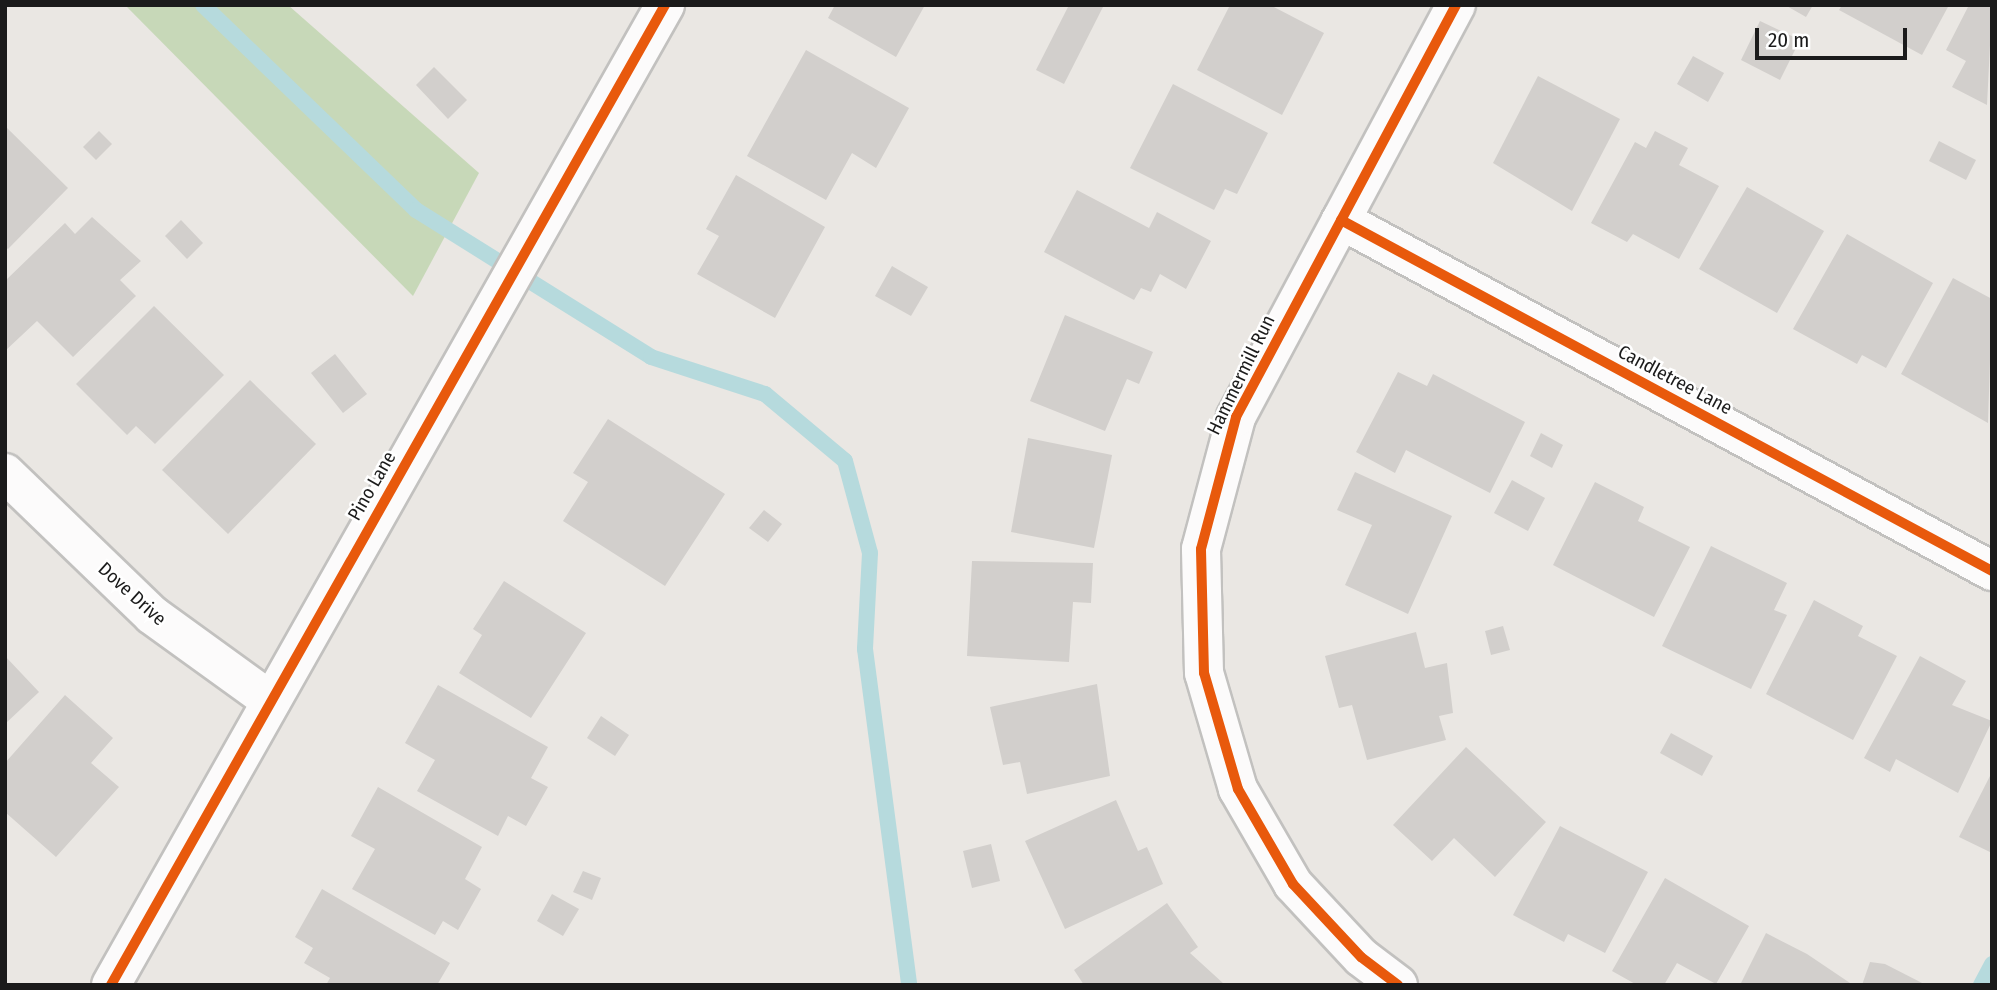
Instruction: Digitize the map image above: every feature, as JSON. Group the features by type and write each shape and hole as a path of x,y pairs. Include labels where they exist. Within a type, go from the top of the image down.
{"street":[{"name":"Pino Lane","path":"111,985 665,5"},
{"name":"Hammermill Run","path":"1398,985 1324,920 1265,842 1220,742 1198,609 1210,503 1236,417 1457,5"},
{"name":"Candletree Lane","path":"1341,220 1992,571"},
{"name":"Dove Drive","path":"5,473 152,615 271,701"}],"green space":[{"path":"125,5 288,5 479,173 413,296"}],"building":[{"path":"835,5 925,5 896,57 828,18"},
{"path":"1069,5 1104,5 1064,84 1036,70"},
{"path":"1230,5 1270,5 1324,33 1282,115 1197,70"},
{"path":"1785,5 1813,5 1806,17"},
{"path":"1842,5 1949,5 1922,55 1839,10"},
{"path":"1969,5 1992,5 1987,105 1952,87 1966,61 1946,50"},
{"path":"1760,21 1800,40 1780,80 1741,60"},
{"path":"806,50 909,108 876,168 852,153 826,200 747,156"},
{"path":"1693,56 1724,73 1708,102 1677,84"},
{"path":"434,67 467,100 448,119 416,85"},
{"path":"1538,76 1620,119 1572,211 1493,163"},
{"path":"1173,84 1268,133 1237,194 1225,189 1214,210 1130,168"},
{"path":"5,126 68,188 8,249 5,247"},
{"path":"99,131 112,144 96,160 83,147"},
{"path":"1655,131 1688,148 1679,165 1719,186 1679,259 1633,234 1627,242 1591,223 1635,142 1646,148"},
{"path":"1939,141 1976,160 1966,180 1929,161"},
{"path":"736,175 825,227 775,318 697,274 719,236 706,229"},
{"path":"1747,187 1824,231 1777,313 1699,269"},
{"path":"1077,190 1149,228 1157,212 1211,241 1186,289 1160,274 1151,292 1141,288 1134,300 1044,252"},
{"path":"92,217 141,261 120,280 136,296 73,357 37,321 5,351 5,281 65,223 75,234"},
{"path":"181,220 203,243 187,259 165,236"},
{"path":"1847,234 1933,283 1886,368 1862,355 1857,364 1793,329"},
{"path":"892,266 928,287 911,316 875,296"},
{"path":"1953,278 1992,299 1988,423 1901,374"},
{"path":"154,306 224,375 155,444 136,426 127,435 76,384"},
{"path":"1065,315 1153,352 1139,384 1127,379 1105,431 1030,401"},
{"path":"335,354 367,394 343,413 311,373"},
{"path":"1398,372 1427,386 1433,374 1525,422 1490,493 1406,450 1395,473 1356,452"},
{"path":"250,380 316,444 228,534 162,470"},
{"path":"608,419 725,494 665,586 563,521 588,482 573,473"},
{"path":"1541,433 1563,445 1552,468 1530,456"},
{"path":"1028,438 1112,455 1094,548 1011,532"},
{"path":"1355,472 1452,516 1408,614 1345,585 1372,525 1337,510"},
{"path":"1512,480 1545,498 1528,531 1494,513"},
{"path":"1595,482 1644,507 1638,521 1690,547 1654,617 1553,565"},
{"path":"764,510 782,524 768,542 749,528"},
{"path":"1711,546 1787,583 1774,610 1787,615 1751,689 1662,646"},
{"path":"972,561 1093,563 1091,603 1073,602 1069,662 967,656"},
{"path":"504,581 586,633 531,718 459,673 482,635 473,629"},
{"path":"1814,600 1863,626 1858,636 1897,656 1853,740 1766,694"},
{"path":"1503,626 1510,650 1491,655 1485,631"},
{"path":"1416,632 1425,668 1447,663 1453,713 1439,716 1446,740 1367,760 1352,705 1339,708 1325,656"},
{"path":"5,656 39,692 5,724"},
{"path":"1920,656 1966,681 1952,705 1992,721 1958,793 1896,759 1890,772 1864,758"},
{"path":"1097,684 1110,776 1027,794 1020,762 1003,765 990,707"},
{"path":"438,685 548,747 531,778 548,787 526,826 508,816 498,836 417,791 435,760 405,743"},
{"path":"65,695 113,738 91,763 119,787 56,857 5,812 5,763"},
{"path":"601,716 629,735 615,756 587,738"},
{"path":"1671,733 1713,756 1702,776 1660,753"},
{"path":"1466,747 1546,822 1495,877 1454,838 1432,861 1393,825"},
{"path":"1992,772 1992,853 1959,837"},
{"path":"378,787 482,847 465,879 481,889 458,930 443,921 435,935 352,889 375,849 351,836"},
{"path":"1116,800 1138,851 1147,847 1163,884 1065,929 1025,841"},
{"path":"1560,826 1648,872 1605,953 1568,934 1564,942 1513,915"},
{"path":"991,844 1000,881 972,888 963,851"},
{"path":"583,871 601,878 592,900 573,892"},
{"path":"1665,878 1749,926 1716,984 1677,963 1664,985 1637,985 1612,971"},
{"path":"322,889 450,963 437,985 326,985 330,978 304,963 313,948 295,937"},
{"path":"552,894 579,909 563,936 537,921"},
{"path":"1167,903 1198,947 1190,953 1224,984 1084,985 1074,970"},
{"path":"1766,933 1807,954 1853,985 1740,985"},
{"path":"1870,962 1885,964 1926,985 1862,985"}],"waterway":[{"path":"203,5 416,210 651,357 765,394 845,461 870,553 865,649 909,985"},
{"path":"1981,985 1992,964"}],"cycle path":[{"path":"111,985 665,5"},
{"path":"1398,985 1361,957 1293,884 1238,789 1204,673 1201,549 1236,417 1456,5"},
{"path":"1341,220 1992,571"}]}
